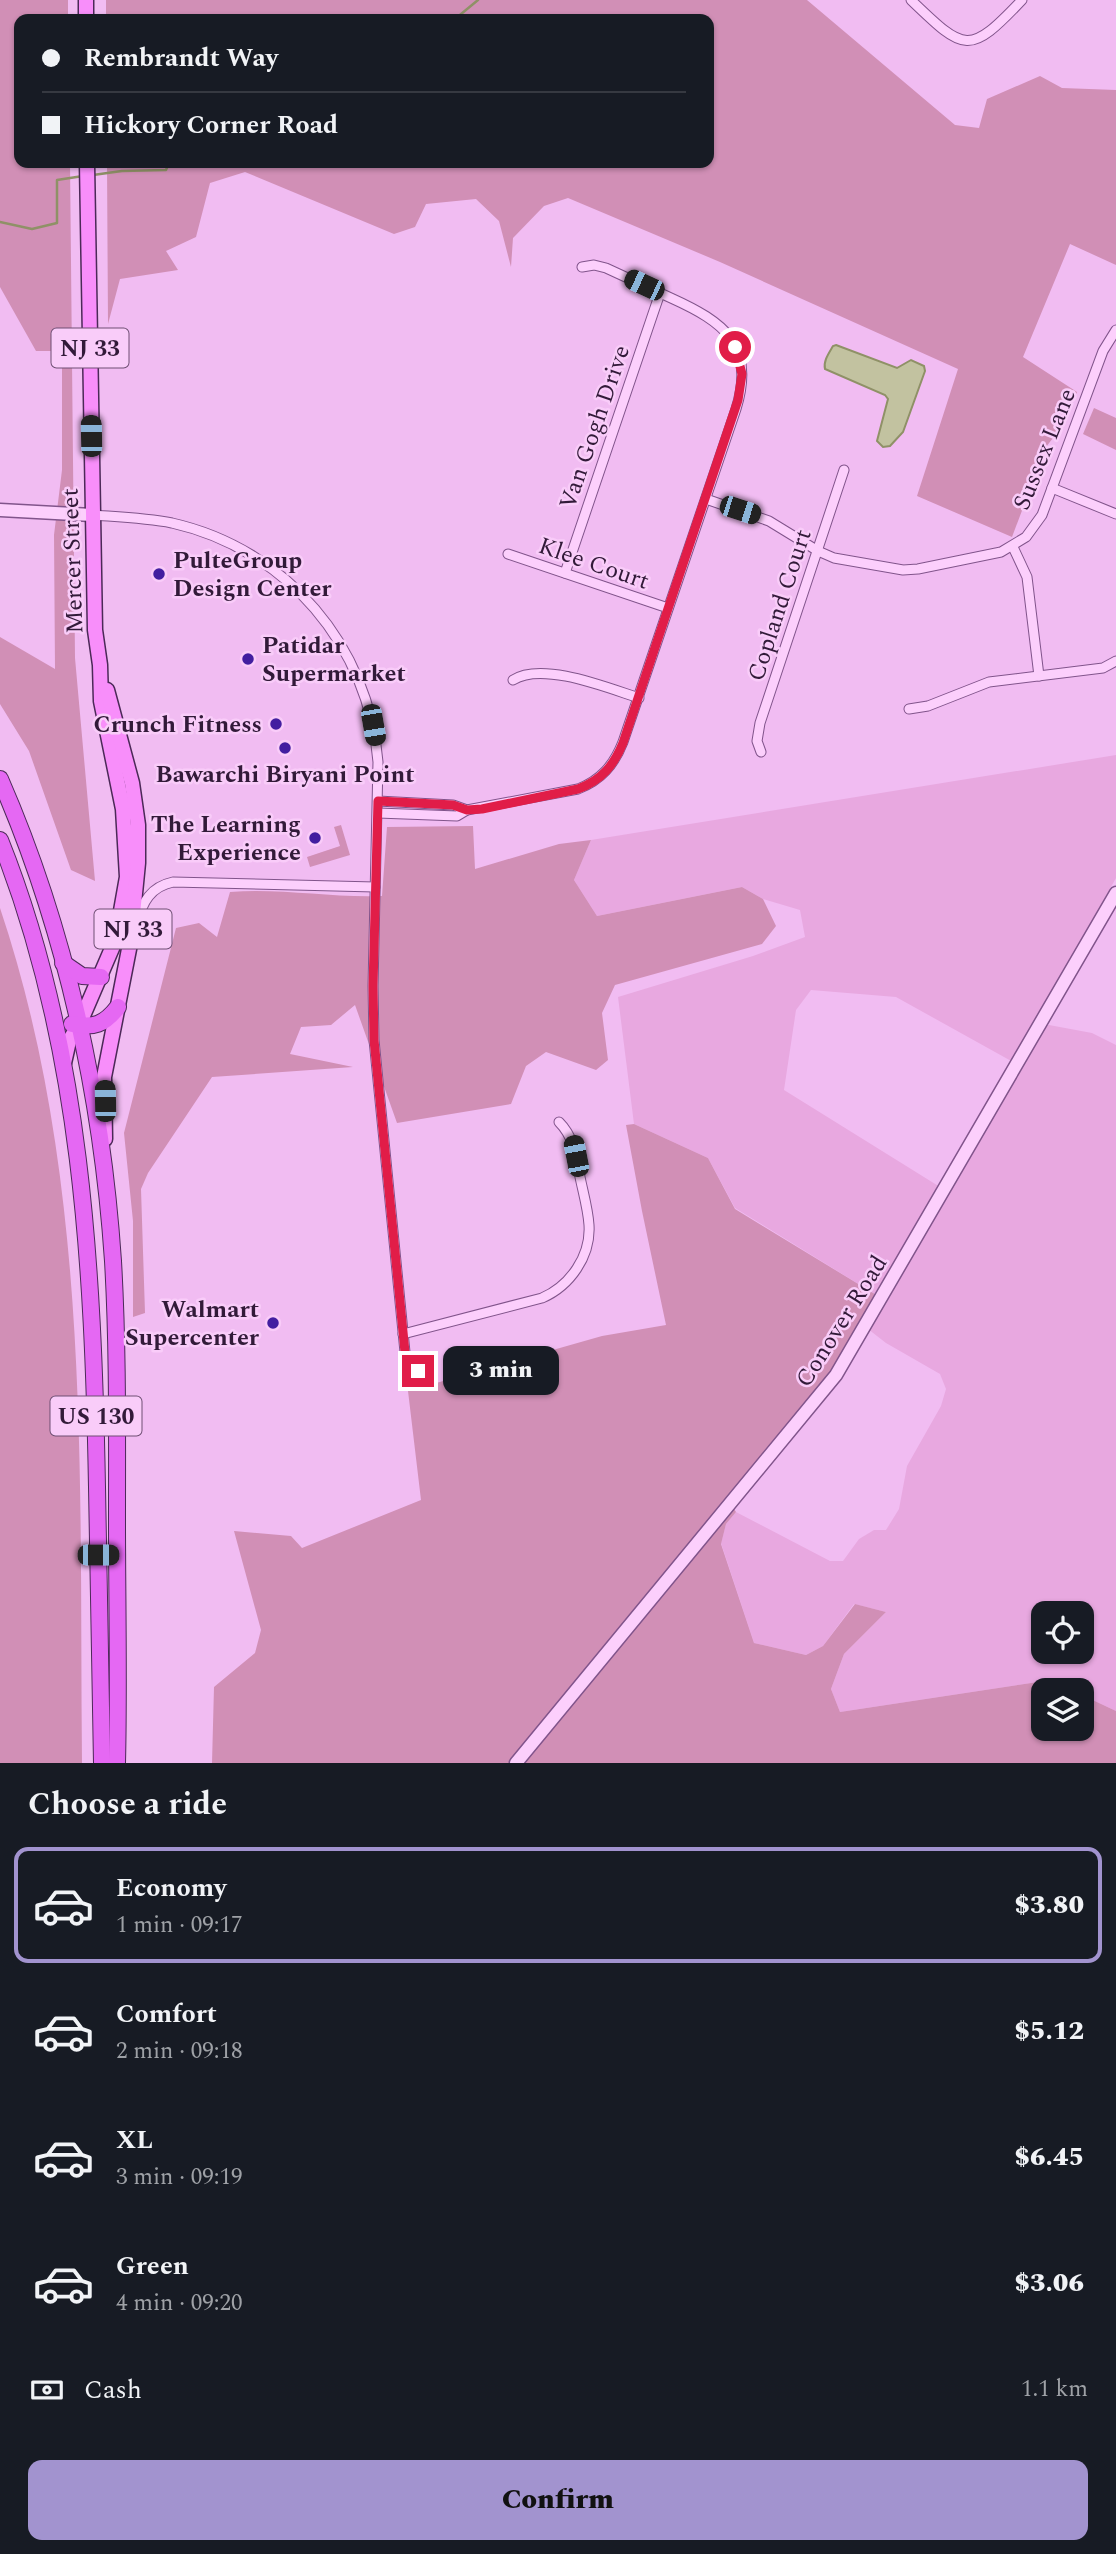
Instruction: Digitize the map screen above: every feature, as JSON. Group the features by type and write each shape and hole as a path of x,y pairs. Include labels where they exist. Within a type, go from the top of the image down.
{"highway":[{"name":"US 130","path":"0,779 31,858 63,963 79,1025 101,1150 117,1340 117,1763"},
{"name":"US 130","path":"0,841 27,919 52,1008 75,1131 84,1206 95,1376 102,1763"},
{"path":"63,963 82,976 101,977"},
{"path":"52,1008 63,1022 97,1026 108,1020 118,1007"}],"main road":[{"name":"Mercer Street","path":"64,1070 64,1052 101,977 121,922 128,857 123,809 101,701 95,630 88,172"},
{"name":"Mercer Street","path":"100,665 132,783 138,825 138,863 130,944 104,1077 106,1196"}],"street":[{"path":"911,0 948,35 967,40 982,38 990,33 1022,0"},
{"path":"378,813 454,816 467,810 537,798 578,789 592,783 609,769 615,760 639,698 740,393 742,374 730,337 716,322 601,266 582,267"},
{"name":"Van Gogh Drive","path":"565,573 660,293"},
{"name":"Sussex Lane","path":"706,499 769,521 818,551 841,560 904,570 994,554 1013,547 1026,537 1036,524 1103,351 1116,331"},
{"name":"Copland Court","path":"761,752 758,741 760,723 844,470"},
{"path":"1052,488 1116,514"},
{"path":"0,510 172,523 207,534 258,559 292,584 308,599 336,635 353,665 366,697 376,740 378,813 374,1040 403,1334 409,1364 418,1371"},
{"path":"1013,547 1027,577 1039,676"},
{"name":"Klee Court","path":"508,554 668,608"},
{"path":"909,709 928,706 989,682 1103,668 1116,661"},
{"path":"513,680 527,674 558,676 586,681 639,698"},
{"path":"378,801 453,805 467,810"},
{"path":"130,944 143,905 153,891 167,883 188,881 375,887"},
{"name":"Conover Road","path":"516,1763 836,1376 1116,893"},
{"path":"403,1334 542,1297 562,1286 577,1269 587,1248 589,1224 573,1142 559,1122"},
{"path":"98,1555 117,1555"}],"shaded area":[{"path":"0,0 68,0 68,14 14,14 14,168 70,168 75,658 95,881 71,870 29,751 0,704 0,637 55,669 54,535 62,470 62,351 36,351 0,287"},
{"path":"106,0 807,0 955,125 979,128 987,99 1040,76 1062,88 1116,90 1116,265 1070,244 1023,357 1077,392 1063,425 1046,447 1012,537 917,496 958,369 720,262 568,198 544,206 513,238 511,267 499,221 476,199 426,204 415,227 394,234 245,172 210,183 196,237 166,251 178,270 120,279 108,324 107,168 714,168 714,14 106,14"},
{"path":"836,345 897,368 911,360 924,366 925,371 903,432 890,446 883,447 877,441 888,399 885,395 825,369 827,357"},
{"path":"1094,408 1116,418 1116,450 1083,434"},
{"path":"1116,755 1116,878 1013,1062 896,997 811,990 796,1010 784,1090 940,1187 878,1296 735,1208 708,1158 634,1124 618,997 753,956 805,937 800,910 763,899 742,887 597,916 574,880 591,840"},
{"path":"341,825 350,855 310,867 307,857 340,846 334,827"},
{"path":"473,826 475,869 559,844 591,840 574,880 597,916 742,887 763,899 776,926 762,944 615,985 602,1013 608,1060 596,1070 546,1052 526,1066 511,1104 397,1123 355,1005 331,1025 301,1027 290,1054 353,1067 212,1077 148,1173 141,1189 145,1313 133,1317 133,1221 124,1133 176,928 199,923 217,937 230,892 382,896 387,827"},
{"path":"0,908 30,1012 51,1117 66,1224 79,1439 82,1763 0,1763"},
{"path":"1044,1026 1092,1033 1116,1045 1116,1711 1094,1701 1094,1678 1031,1678 1031,1683 840,1712 831,1689 844,1654 886,1612 854,1604 823,1646 806,1655 754,1643 721,1543 726,1524 736,1512 830,1561 843,1561 859,1539 874,1530 886,1530 899,1509 907,1466 941,1406 946,1389 940,1374 886,1343 868,1329"},
{"path":"634,1124 708,1158 735,1209 878,1296 827,1381 728,1499 736,1512 726,1524 721,1544 754,1643 806,1655 823,1646 855,1604 886,1612 844,1654 831,1689 840,1712 1031,1683 1031,1741 1094,1741 1094,1701 1116,1711 1116,1763 212,1763 214,1687 255,1653 261,1630 234,1531 291,1536 302,1548 421,1500 408,1391 602,1336 666,1325 626,1125"}],"waterway":[{"path":"461,14 478,0"},
{"path":"93,175 167,168"},
{"path":"0,222 32,229 57,223 57,180 83,176"}],"place":[{"name":"PulteGroup Design Center","path":"159,574"},
{"name":"Patidar Supermarket","path":"248,659"},
{"name":"Crunch Fitness","path":"276,724"},
{"name":"Bawarchi Biryani Point","path":"285,748"},
{"name":"The Learning Experience","path":"315,838"},
{"name":"Walmart Supercenter","path":"273,1323"}],"route":[{"path":"418,1371 409,1364 405,1352 376,1078 373,986 378,801 453,805 467,810 482,809 578,789 592,783 609,769 623,743 742,387 742,374 735,347"}]}
